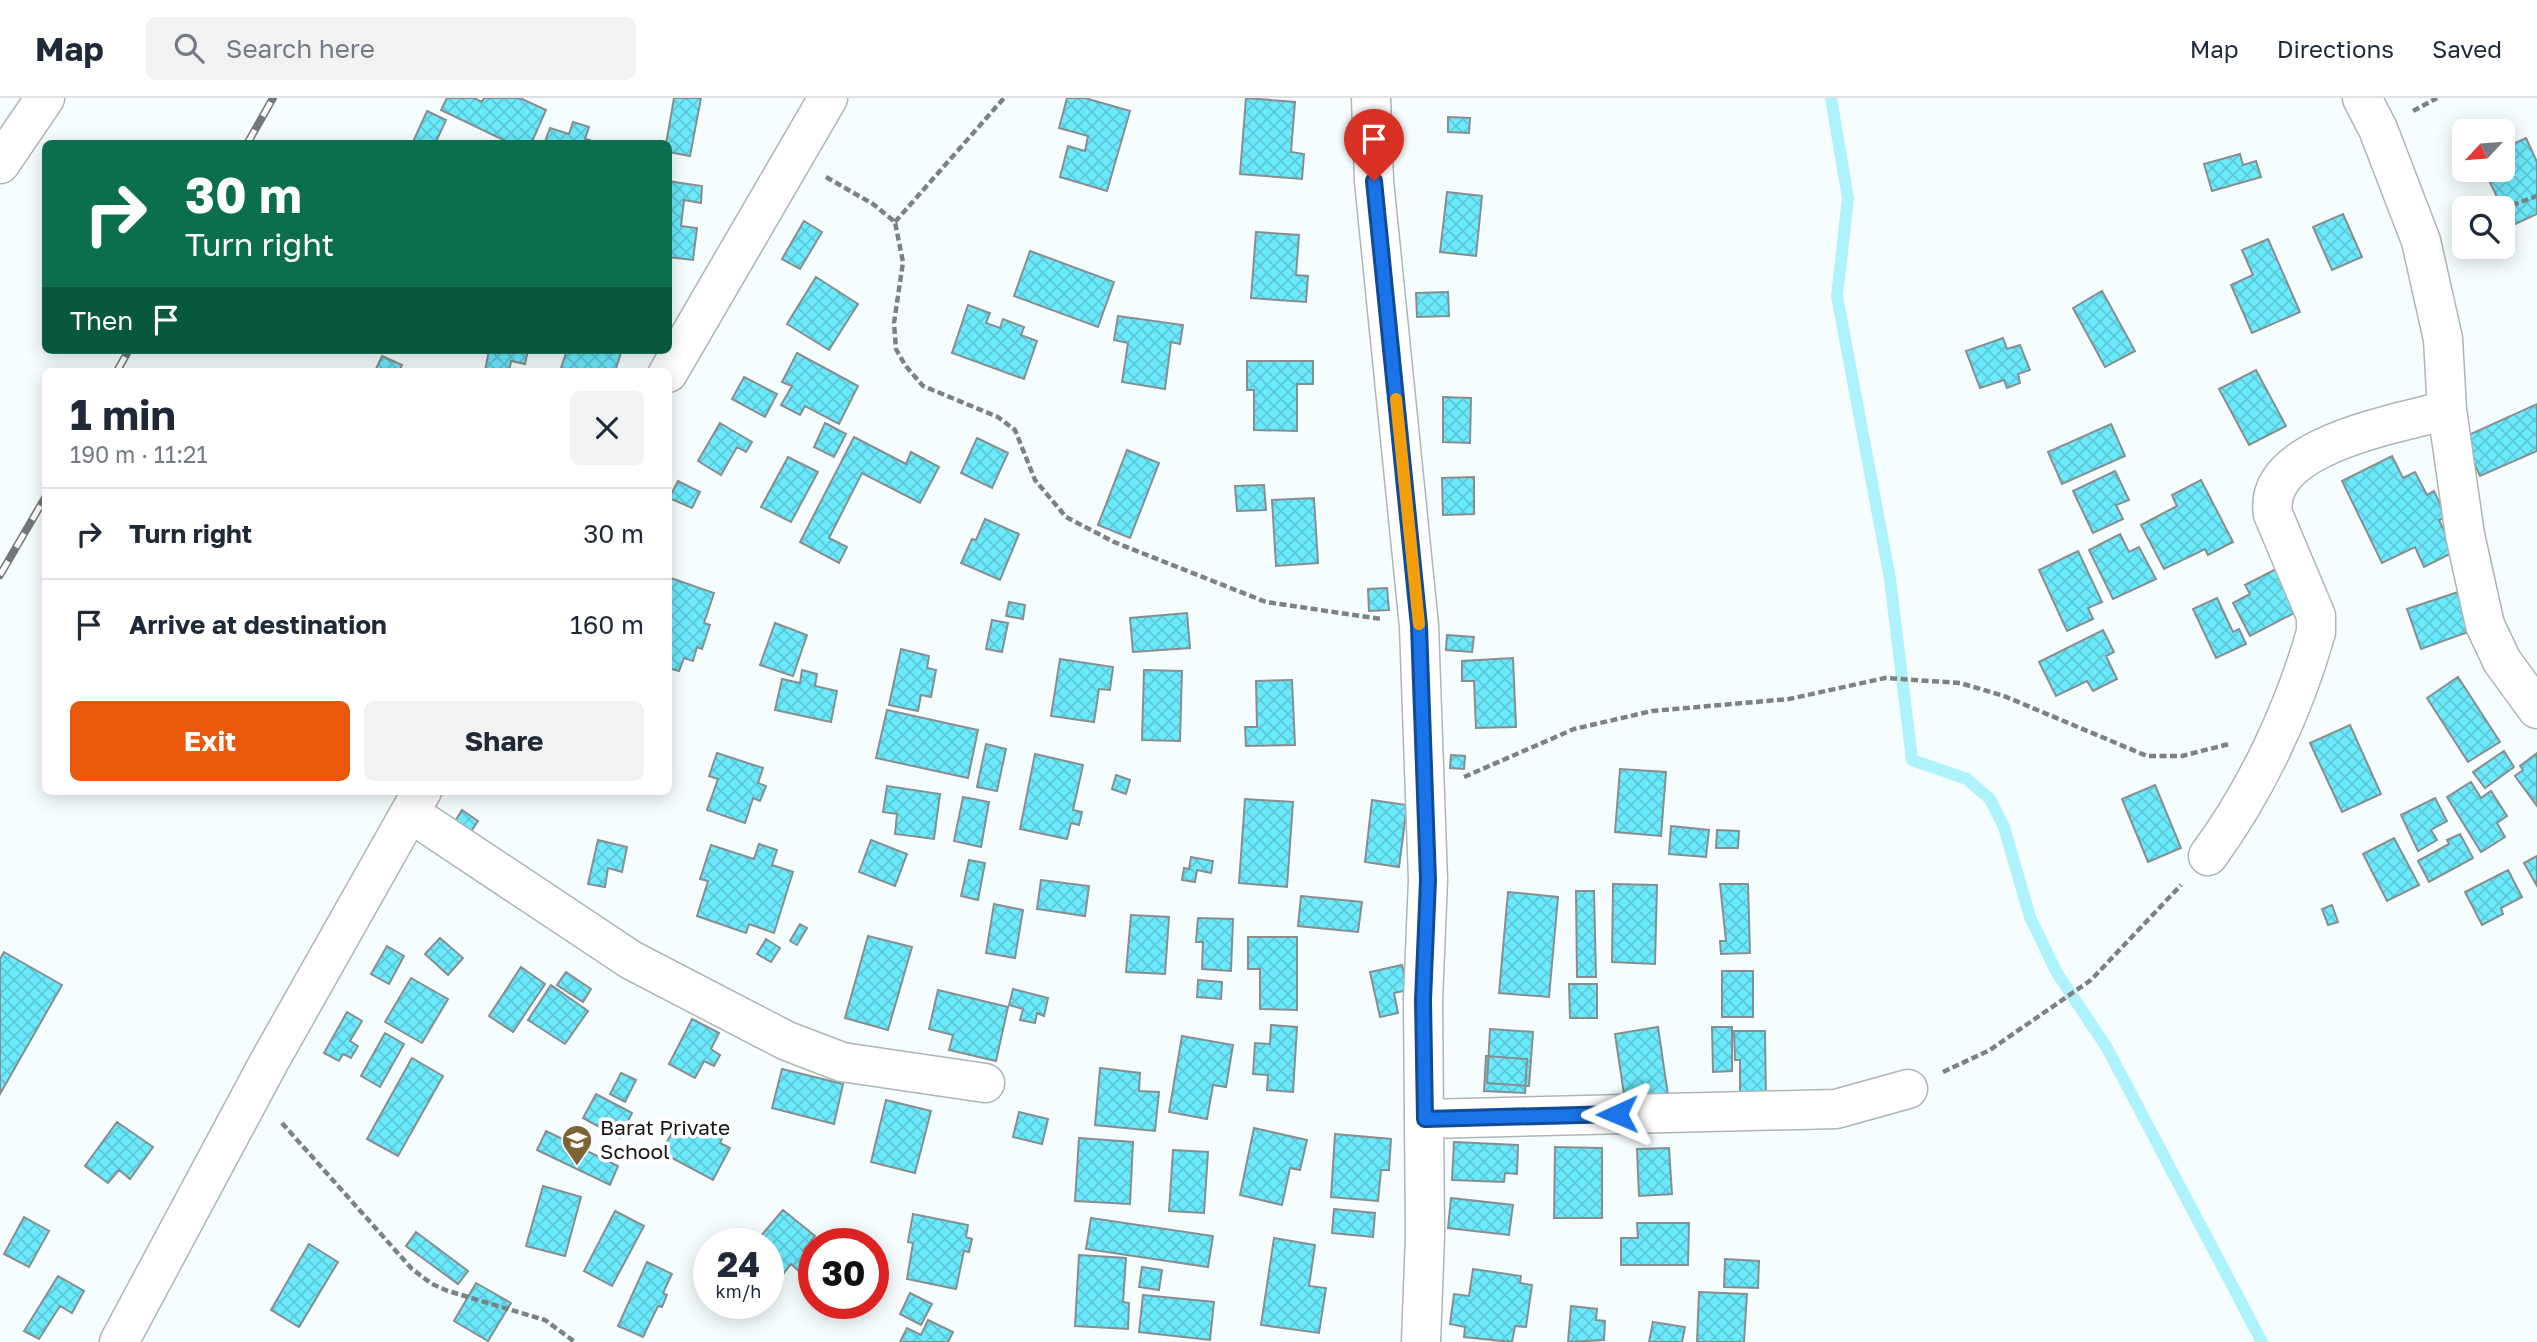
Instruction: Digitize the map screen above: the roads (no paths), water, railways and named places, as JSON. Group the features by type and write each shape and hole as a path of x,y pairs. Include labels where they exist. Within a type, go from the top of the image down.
{"street":[{"path":"0,164 45,98"},
{"path":"671,368 828,98"},
{"path":"1371,98 1374,181 1419,626 1428,880 1423,1000 1425,1119 1421,1342"},
{"path":"2362,98 2378,129 2421,241 2443,339 2447,410 2465,535 2485,625 2502,661 2537,709"},
{"path":"2208,856 2234,821 2278,731 2311,649 2316,616 2273,514 2271,501 2277,483 2288,469 2304,457 2340,440 2447,410"},
{"path":"119,1342 253,1091 416,802 631,960 788,1041 842,1062 985,1083"},
{"path":"1425,1119 1836,1109 1908,1089"}],"waterway":[{"path":"1831,98 1848,198 1837,296 1890,579 1912,760 1967,779 1990,799 2004,827 2030,917 2057,973 2107,1048 2262,1342"}],"railway":[{"path":"249,140 273,98"},
{"path":"119,368 127,354"},
{"path":"0,575 42,503"}],"place":[{"name":"Barat Private School","path":"577,1167"}]}
